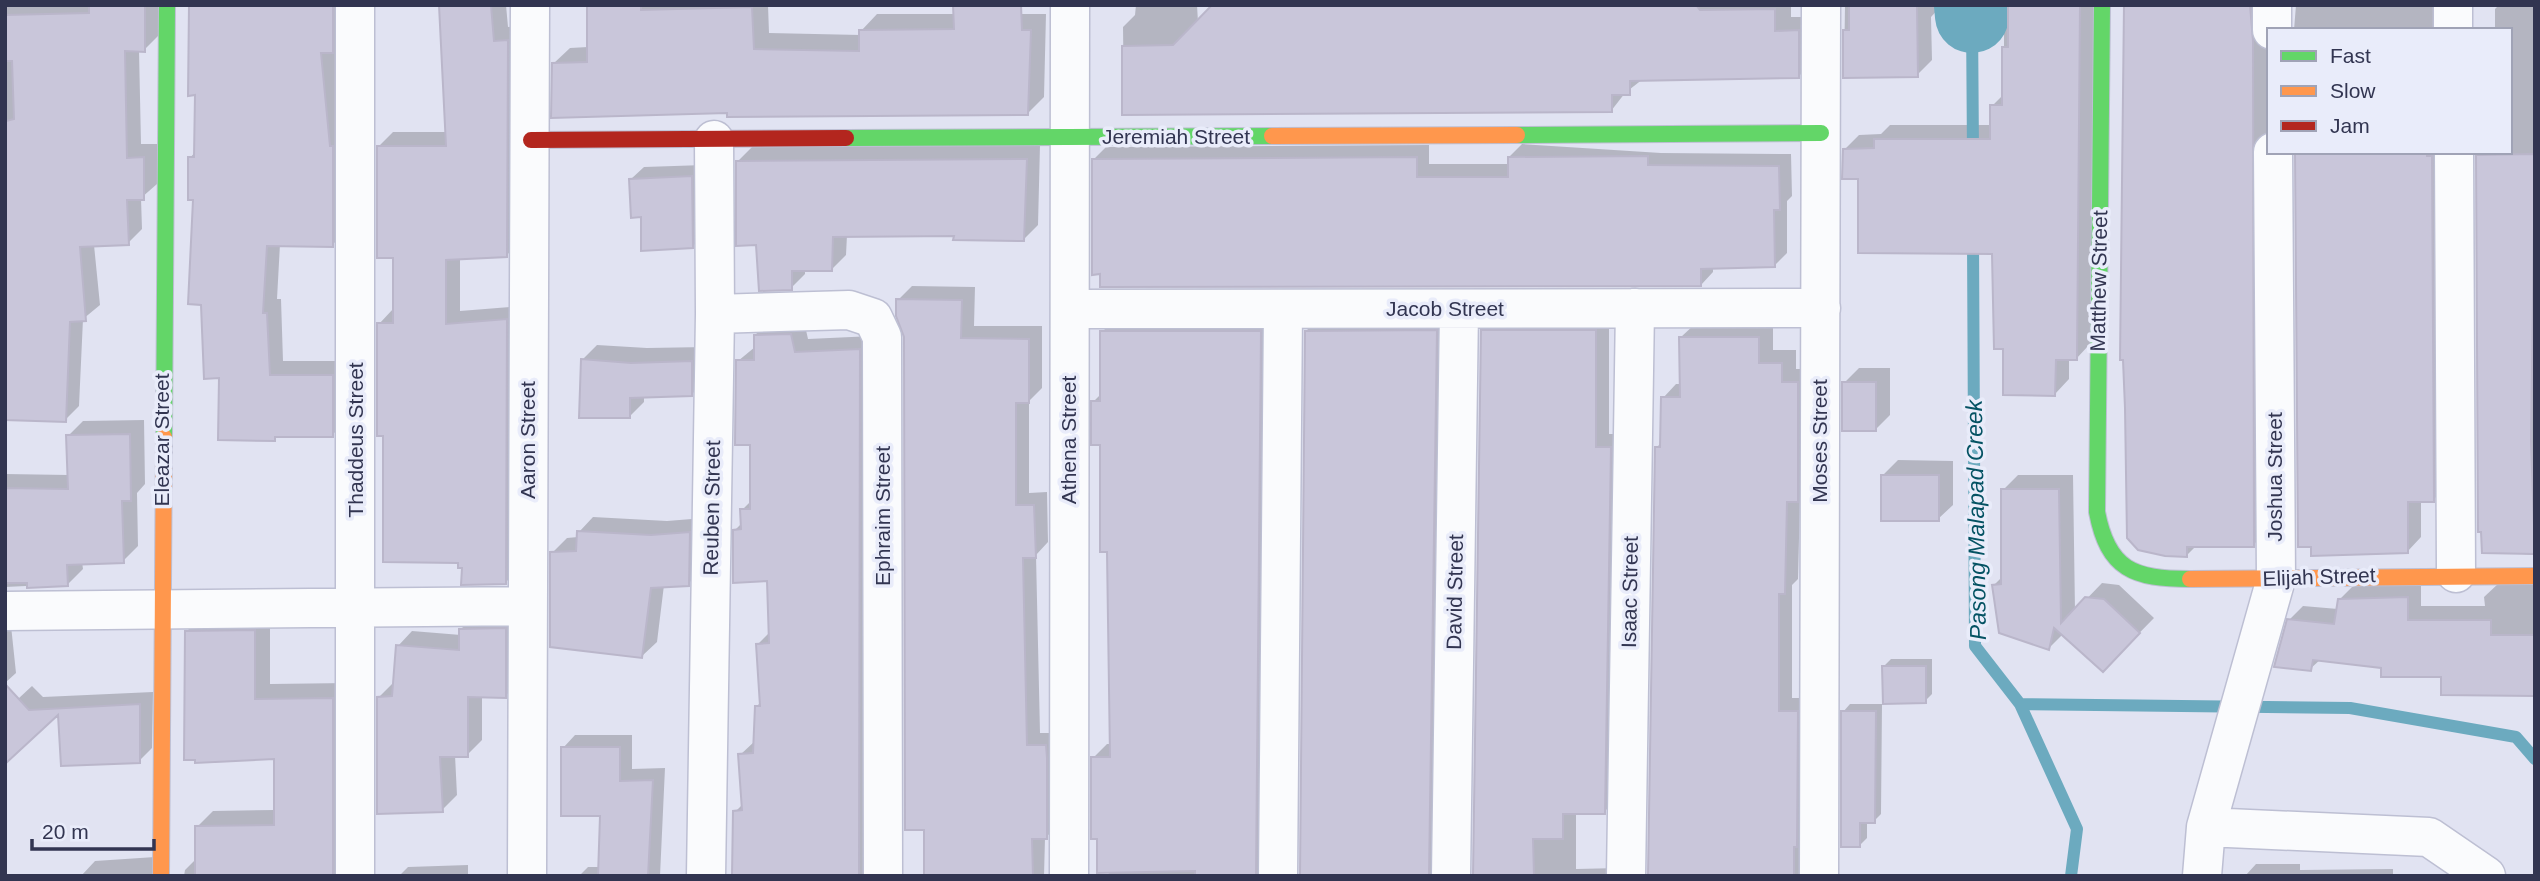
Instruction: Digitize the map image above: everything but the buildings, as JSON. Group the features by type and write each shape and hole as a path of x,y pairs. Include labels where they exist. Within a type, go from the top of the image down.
{"street":[{"name":"Eleazar Street","path":"161,876 167,5"},
{"name":"Thaddeus Street","path":"355,5 355,876"},
{"name":"Aaron Street","path":"527,876 530,5"},
{"name":"Athena Street","path":"1069,876 1070,5"},
{"name":"Moses Street","path":"1819,876 1821,5"},
{"name":"Matthew Street","path":"2102,5 2097,512 2101,535 2110,555"},
{"path":"2272,5 2272,28"},
{"path":"2453,5 2453,28"},
{"name":"Jeremiah Street","path":"531,140 1821,133"},
{"name":"Reuben Street","path":"706,876 715,314 714,140"},
{"name":"Joshua Street","path":"2202,876 2206,827 2276,579 2273,154"},
{"path":"2454,154 2456,572"},
{"name":"Isaac Street","path":"1626,876 1634,308"},
{"name":"Jacob Street","path":"1070,309 1821,308"},
{"path":"1278,876 1283,309"},
{"name":"David Street","path":"1451,876 1459,309"},
{"name":"Ephraim Street","path":"715,314 849,310 873,318 882,337 883,876"},
{"name":"Elijah Street","path":"2110,555 2126,569 2149,577 2276,579 2456,572 2535,576"},
{"path":"5,611 527,606"},
{"path":"2206,827 2430,837 2486,876"}],"waterway":[{"name":"Pasong Malapad Creek","path":"1971,5 1972,16"},
{"name":"Pasong Malapad Creek","path":"1972,16 1973,155"},
{"name":"Pasong Malapad Creek","path":"1973,240 1975,646 2020,704 2077,829 2071,876"},
{"name":"Pasong Malapad Creek","path":"2020,704 2350,708 2516,737 2535,759"}],"traffic: fast":[{"path":"164,437 167,5"},
{"path":"2102,5 2097,512 2108,547 2116,559 2127,567 2153,577 2190,579"},
{"path":"1517,135 1821,133"},
{"path":"846,138 1272,136"}],"traffic: slow":[{"path":"1272,136 1517,135"},
{"path":"161,876 164,437"},
{"path":"2190,579 2535,576"}],"traffic: jam":[{"path":"531,140 846,138"}]}
